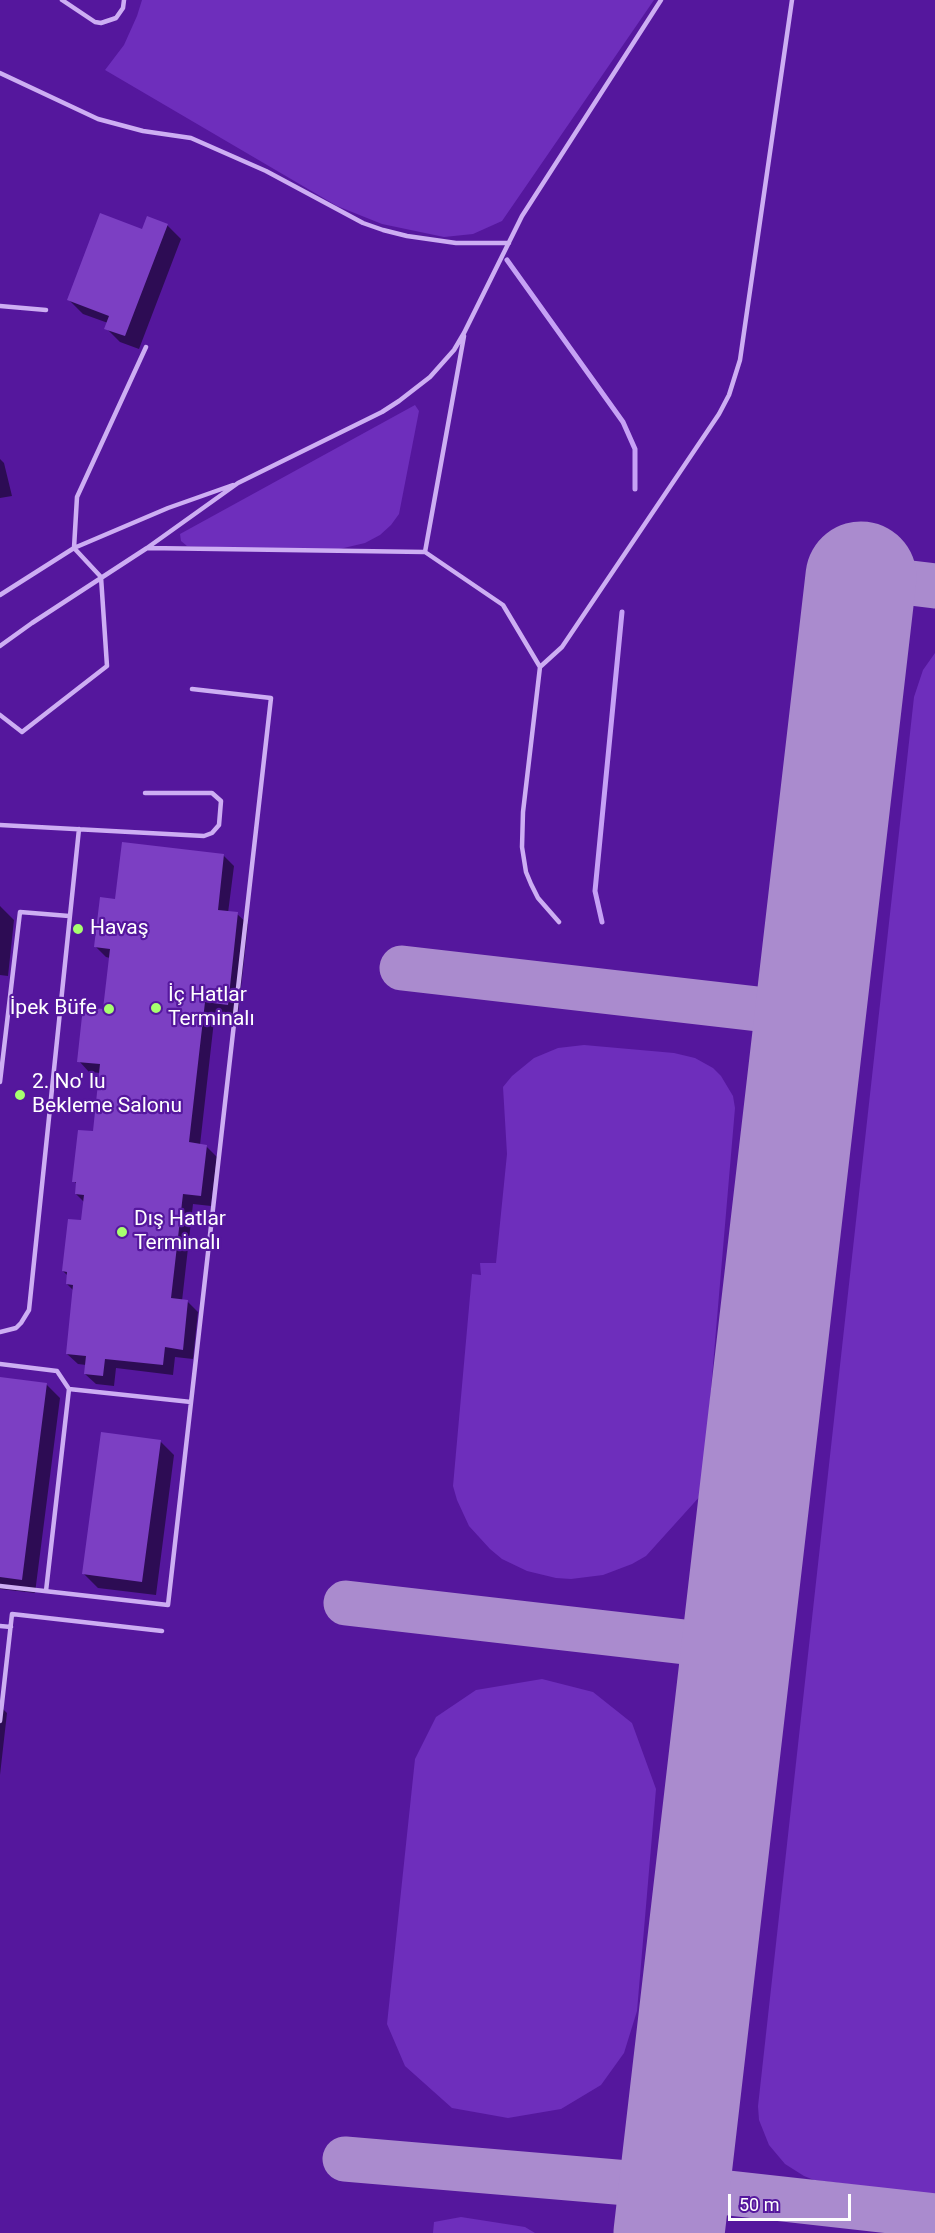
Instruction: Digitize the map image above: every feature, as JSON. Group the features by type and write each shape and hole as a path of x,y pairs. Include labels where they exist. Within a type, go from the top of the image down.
{"lane":[{"path":"62,0 100,23 116,18 123,8 124,0"},
{"path":"0,596 74,548 168,508 238,483 399,401 436,371 464,333 522,216 661,0"},
{"path":"540,667 562,647 719,414 729,395 740,360 792,0"},
{"path":"0,73 98,119 143,131 191,138 266,171 363,223 383,230 415,238 456,243 509,243"},
{"path":"0,306 46,310"},
{"path":"425,552 464,333"},
{"path":"0,715 22,732 107,666 101,578 74,548 77,497 146,347"},
{"path":"0,646 147,549 238,483"},
{"path":"147,549 425,552 503,605 540,667 524,801 522,847 526,872 531,884 543,904 559,922"},
{"path":"0,1586 168,1605 271,698 192,689"},
{"path":"0,825 204,837 212,833 219,825 221,801 212,793 145,793"},
{"path":"0,1332 16,1328 29,1310 79,829"},
{"path":"0,1082 20,912 69,916"},
{"path":"0,1365 57,1371 69,1389 46,1591"},
{"path":"69,1389 191,1402"},
{"path":"0,1721 3,1672 12,1614 162,1631"},
{"path":"0,1626 10,1627"}],"shaded area":[{"path":"142,0 654,0 502,221 473,234 444,237 382,224 337,206 105,70 124,45"},
{"path":"415,405 419,411 399,514 380,535 365,543 331,551 187,546 181,541 180,534"},
{"path":"935,653 935,2195 814,2180 804,2176 785,2164 769,2145 759,2120 758,2106 914,697 923,670"},
{"path":"584,1045 674,1053 695,1058 713,1068 721,1076 733,1096 735,1108 702,1494 646,1556 603,1575 571,1579 527,1571 502,1559 469,1526 453,1486 472,1274 481,1275 480,1263 496,1263 507,1154 503,1087 512,1076 534,1058 558,1048"},
{"path":"542,1679 593,1692 632,1723 656,1789 637,2011 624,2053 601,2085 561,2109 508,2118 452,2108 405,2066 387,2024 415,1759 436,1717 476,1690"},
{"path":"461,2217 525,2227 535,2233 433,2233 434,2222"}],"building":[{"path":"100,213 142,229 147,216 168,224 125,336 104,329 109,316 67,300"},
{"path":"122,842 224,854 218,910 238,912 228,1005 205,1002 189,1142 207,1145 201,1196 183,1194 171,1298 188,1300 183,1350 165,1347 163,1365 105,1359 103,1376 84,1374 86,1356 66,1354 73,1285 66,1284 67,1272 62,1271 68,1219 81,1220 84,1195 75,1194 76,1182 72,1182 78,1130 93,1131 100,1064 77,1062 83,1007 103,1009 110,949 94,947 100,897 115,899"},
{"path":"0,1377 47,1383 22,1580 0,1577"},
{"path":"101,1432 161,1440 142,1582 82,1574"}],"waterway":[{"path":"507,260 623,422 635,449 635,489"},
{"path":"602,922 595,891 622,612"}],"taxiway":[{"path":"861,577 935,586"},
{"path":"402,968 810,1015"},
{"path":"346,1603 737,1648"},
{"path":"345,2159 675,2187 935,2216"}],"runway":[{"path":"669,2233 861,577"}],"place":[{"name":"Havaş","path":"78,929"},
{"name":"İç Hatlar Terminalı","path":"156,1008"},
{"name":"İpek Büfe","path":"109,1009"},
{"name":"2. No' lu Bekleme Salonu","path":"20,1095"},
{"name":"Dış Hatlar Terminalı","path":"122,1232"}]}
